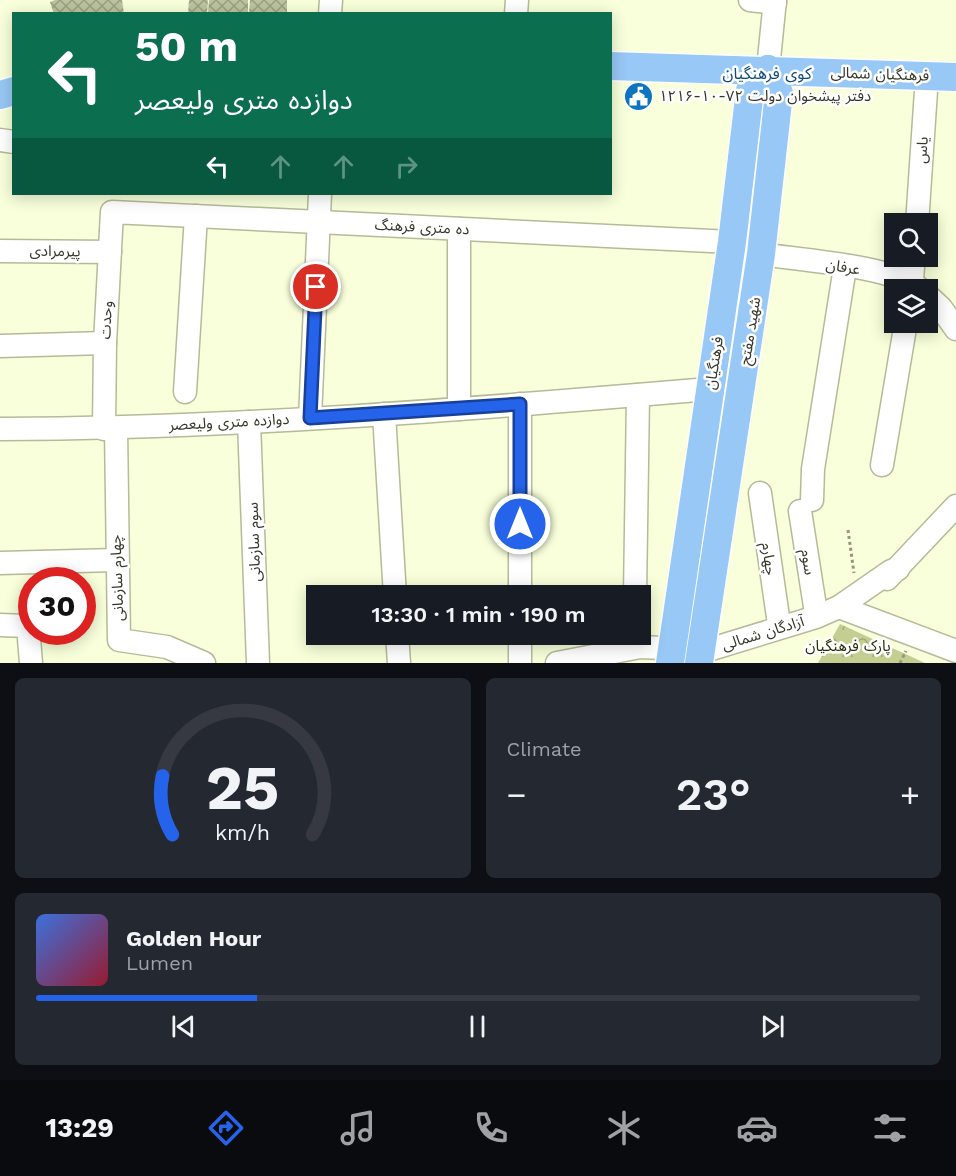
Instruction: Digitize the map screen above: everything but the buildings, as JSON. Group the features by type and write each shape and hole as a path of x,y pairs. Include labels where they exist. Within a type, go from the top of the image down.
{"main road":[{"name":"فرهنگیان شمالی","path":"612,66 768,69 956,77"},
{"name":"فرهنگیان","path":"670,654 732,242 750,90 768,69"},
{"name":"شهید مفتح","path":"701,654 761,254 779,93 768,69"}],"street":[{"path":"750,0 775,1"},
{"name":"شهید مفتح","path":"768,69 775,1"},
{"name":"یاس","path":"918,213 927,76"},
{"path":"310,418 320,195"},
{"name":"ده متری فرهنگ","path":"112,212 732,242"},
{"name":"وحدت","path":"110,428 105,343 112,212"},
{"path":"185,392 196,216"},
{"path":"459,229 459,409"},
{"name":"پیرمرادی","path":"0,251 110,252"},
{"name":"عرفان","path":"761,254 884,273 897,279"},
{"name":"سوم","path":"833,607 806,505 845,267"},
{"name":"عرفان","path":"938,306 956,329"},
{"path":"882,465 904,333"},
{"path":"0,346 105,343"},
{"name":"دوازده متری ولیعصر","path":"0,429 110,428 249,422 459,409 709,389"},
{"path":"635,585 638,395"},
{"path":"520,404 520,585"},
{"path":"384,414 394,585"},
{"name":"سوم سازمانی","path":"249,422 258,663"},
{"name":"چهارم سازمانی","path":"110,428 119,639 167,647 204,663"},
{"name":"چهارم","path":"760,493 779,624"},
{"name":"آزادگان شمالی","path":"701,654 864,594 893,575 956,506"},
{"path":"0,563 116,560"},
{"path":"833,607 956,651"},
{"name":"آزادگان شمالی","path":"701,654 816,617 833,607"},
{"path":"0,626 28,626 31,663"},
{"path":"398,645 399,663"},
{"path":"520,645 520,663"},
{"path":"556,663 623,645"},
{"path":"651,645 664,647 670,654 701,654"}],"path":[{"path":"833,607 848,530"}],"green space":[{"name":"پارک فرهنگیان","path":"840,624 925,663 818,663"}],"place":[{"name":"دفتر پیشخوان دولت ۷۲-۱۰-۱۲۱۶","path":"638,96"}],"district":[{"name":"کوی فرهنگیان","path":"767,73"}],"route":[{"path":"316,287 310,418 520,404 520,524"}]}
